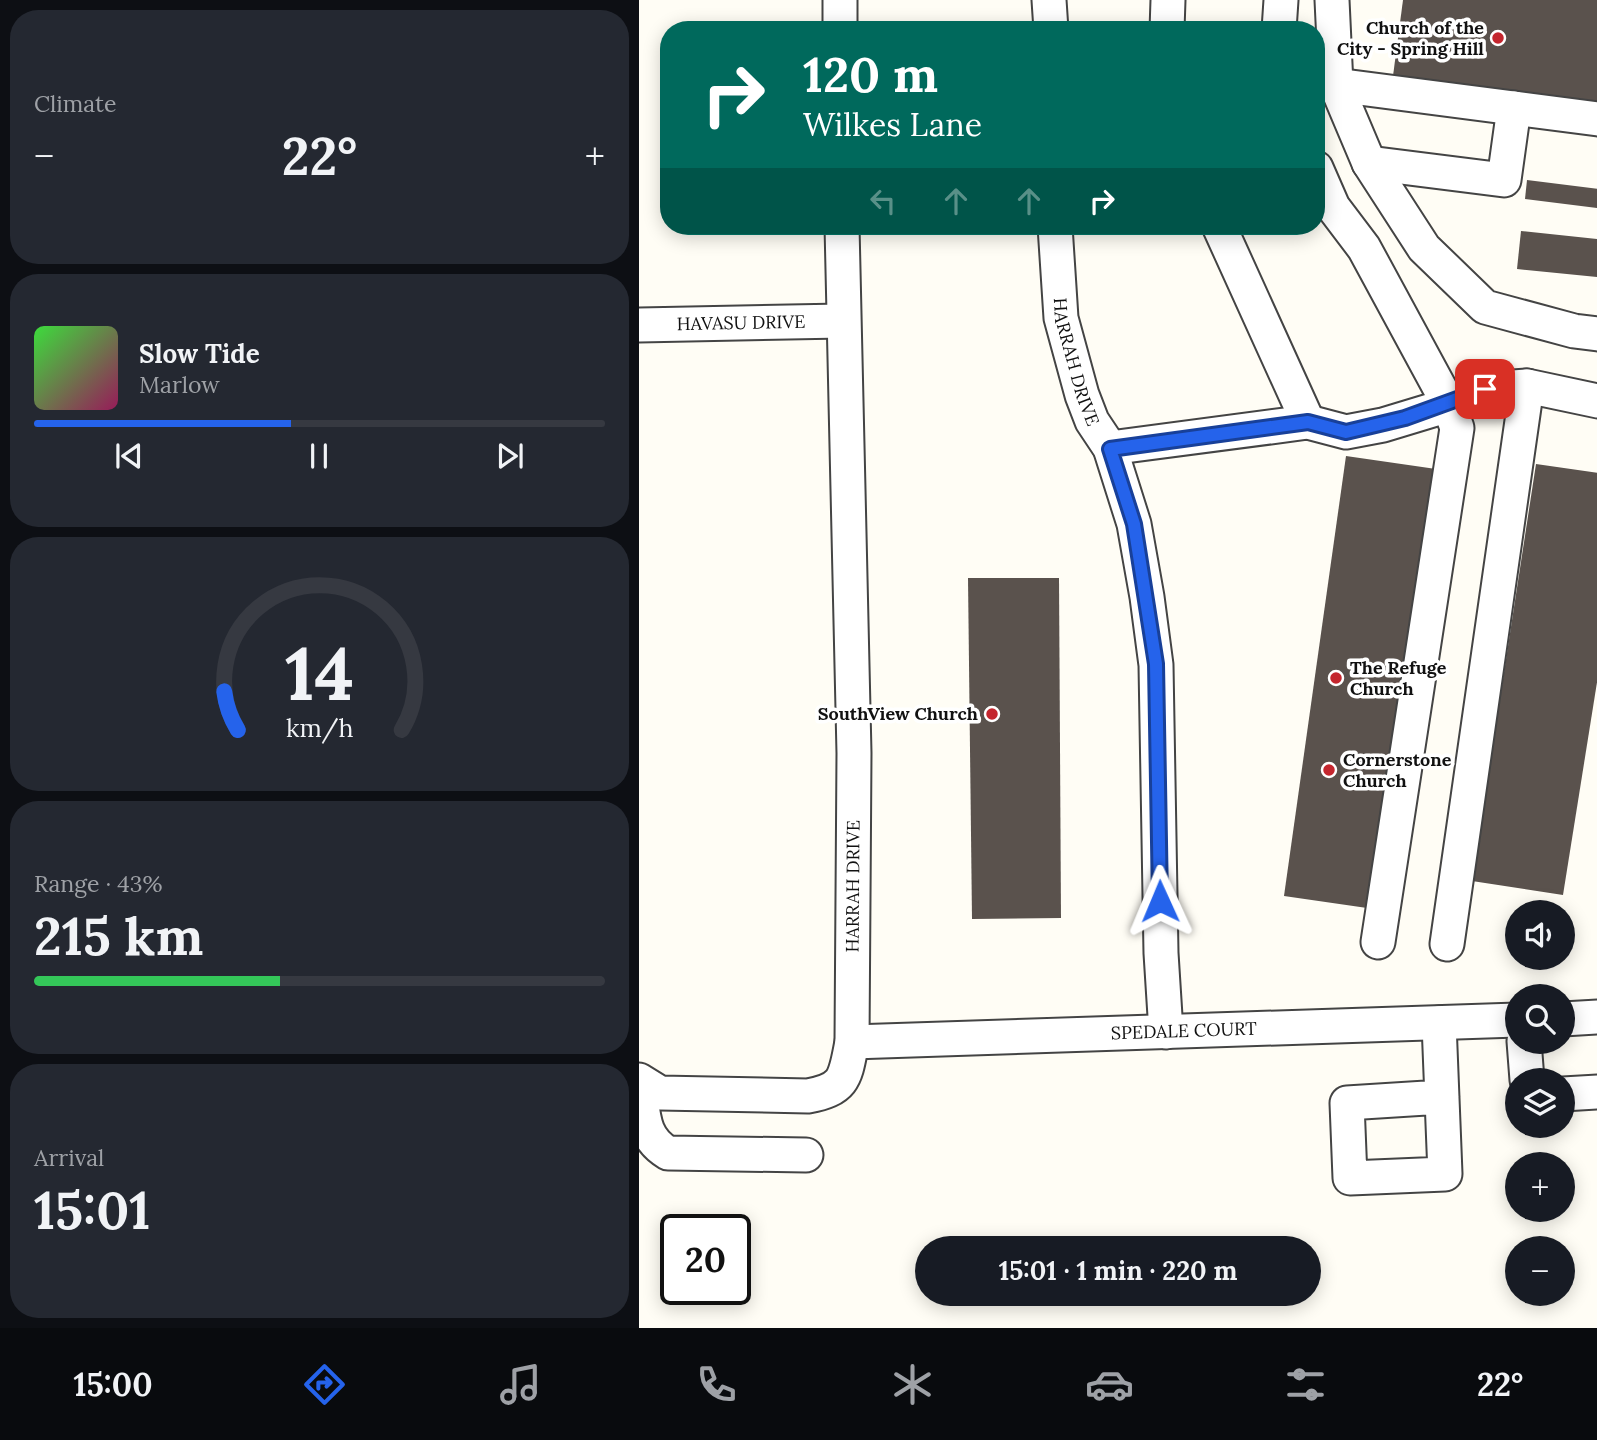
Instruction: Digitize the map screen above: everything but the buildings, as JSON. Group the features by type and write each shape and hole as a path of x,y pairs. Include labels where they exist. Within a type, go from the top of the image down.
{"street":[{"path":"840,0 840,21"},
{"path":"1049,0 1050,21"},
{"path":"1167,21 1168,0"},
{"path":"1280,21 1281,0"},
{"path":"1332,0 1336,85 1369,163 1424,248 1485,307 1574,331 1597,334"},
{"path":"1336,85 1597,119"},
{"path":"1369,163 1504,180 1514,108"},
{"path":"1325,189 1333,207 1364,248 1449,405 1457,428 1378,942"},
{"name":"HARRAH DRIVE","path":"639,1082 660,1093 808,1096 829,1092 844,1079 852,1042 854,753 842,235"},
{"name":"HARRAH DRIVE","path":"1056,235 1061,318 1082,395 1092,421 1110,449 1134,524 1156,664 1161,953 1166,1032"},
{"path":"1223,235 1308,422"},
{"name":"HAVASU DRIVE","path":"639,325 842,321"},
{"path":"1447,944 1527,386"},
{"path":"1110,449 1308,422 1346,432 1383,425 1449,405 1485,389 1527,386 1597,401"},
{"path":"1575,1018 1597,1017"},
{"name":"SPEDALE COURT","path":"852,1042 1505,1020"},
{"path":"1439,1023 1442,1097"},
{"path":"639,1082 647,1131 654,1144 668,1153 806,1155"},
{"path":"1575,1093 1597,1092"}],"place":[{"name":"Church of the City - Spring Hill","path":"1498,38"},
{"name":"The Refuge Church","path":"1336,678"},
{"name":"SouthView Church","path":"992,714"},
{"name":"Cornerstone Church","path":"1329,770"}],"route":[{"path":"1160,901 1156,664 1134,524 1110,449 1308,422 1346,432 1383,425 1449,405 1485,389"}]}
